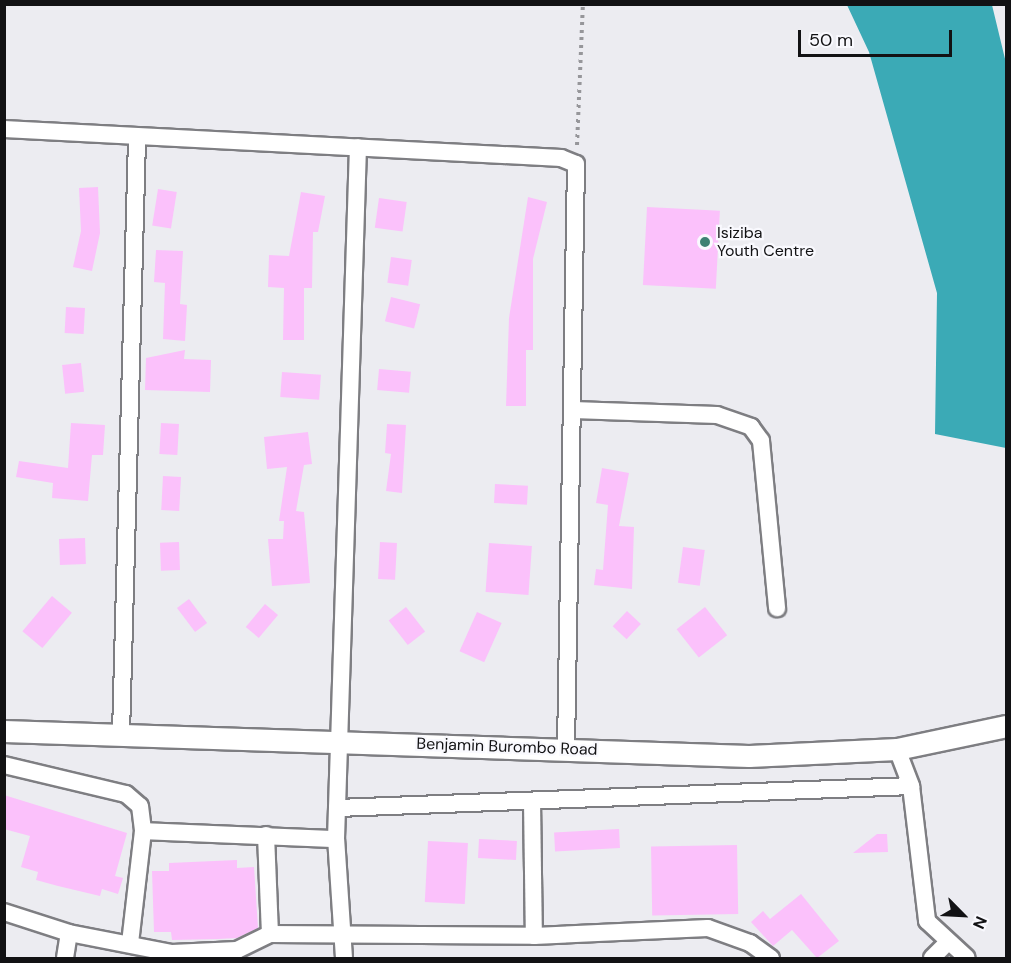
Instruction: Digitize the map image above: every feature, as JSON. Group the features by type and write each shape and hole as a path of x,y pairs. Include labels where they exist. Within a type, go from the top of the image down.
{"street":[{"path":"4,129 137,138 358,147 561,159 576,164 566,750"},
{"path":"121,734 137,138"},
{"path":"344,958 336,839 341,741 358,147"},
{"path":"573,410 717,415 751,427 761,441 777,608"},
{"name":"Benjamin Burombo Road","path":"4,731 749,756 897,749 1006,726"},
{"path":"897,749 911,786 923,905 927,921 947,943 967,958"},
{"path":"4,765 126,794 140,806 143,831 130,944"},
{"path":"337,808 911,786"},
{"path":"532,801 534,936"},
{"path":"143,831 266,834 336,839"},
{"path":"266,834 270,934"},
{"path":"4,912 69,933 130,944 172,956 237,954 270,934 534,936 708,928 747,951 771,958"},
{"path":"65,958 69,933"},
{"path":"932,958 947,943"}],"path":[{"path":"576,164 583,4"}],"water":[{"path":"847,5 992,5 1006,63 1006,448 935,434 937,293 869,52"}],"building":[{"path":"98,187 100,233 92,271 73,267 81,231 79,188"},
{"path":"158,189 177,192 171,229 152,226"},
{"path":"301,192 325,196 318,232 313,232 312,288 304,288 304,340 283,340 284,288 268,287 269,255 289,256"},
{"path":"528,197 547,202 533,259 533,350 526,350 526,406 506,406 509,318"},
{"path":"379,198 407,202 403,232 375,228"},
{"name":"Isiziba Youth Centre","path":"647,207 720,211 716,289 643,285"},
{"path":"156,250 183,251 180,304 187,305 185,341 163,339 165,283 154,282"},
{"path":"391,257 412,260 408,286 387,283"},
{"path":"391,297 420,304 414,329 385,321"},
{"path":"66,307 85,308 84,334 65,333"},
{"path":"185,350 184,359 211,360 210,392 145,390 146,358"},
{"path":"81,363 84,392 65,394 62,365"},
{"path":"379,369 411,372 409,393 377,390"},
{"path":"282,372 321,375 319,400 280,397"},
{"path":"71,423 105,425 103,455 92,455 88,501 52,498 53,483 16,477 19,461 68,468"},
{"path":"161,423 179,424 177,455 159,454"},
{"path":"387,424 406,425 402,493 386,491 391,454 385,453"},
{"path":"308,432 312,464 304,465 296,511 304,512 310,583 272,586 268,539 283,539 284,521 279,521 287,467 267,469 264,437"},
{"path":"602,468 629,473 619,526 634,527 632,589 594,585 596,569 603,570 608,505 596,503"},
{"path":"163,476 181,477 179,511 161,510"},
{"path":"495,484 528,486 527,505 494,503"},
{"path":"85,538 86,564 60,565 59,539"},
{"path":"179,542 180,570 161,571 160,543"},
{"path":"380,542 397,543 395,580 378,579"},
{"path":"489,543 532,546 528,595 486,592"},
{"path":"683,547 705,550 700,586 678,583"},
{"path":"52,596 72,613 42,648 22,631"},
{"path":"189,599 207,623 195,632 177,608"},
{"path":"265,604 278,615 259,638 246,627"},
{"path":"406,607 425,631 408,645 389,621"},
{"path":"705,607 727,635 699,658 677,629"},
{"path":"627,611 641,624 627,639 613,626"},
{"path":"477,612 502,623 484,662 460,651"},
{"path":"4,795 127,833 115,876 123,878 118,894 102,889 100,896 36,880 38,872 21,867 30,836 4,829"},
{"path":"619,829 620,848 555,851 554,832"},
{"path":"877,834 887,834 888,852 853,853"},
{"path":"479,839 517,841 516,860 478,858"},
{"path":"428,841 468,843 465,904 425,902"},
{"path":"737,845 738,914 652,915 651,847"},
{"path":"237,860 237,868 254,867 258,928 237,938 218,939 172,940 171,932 154,932 152,871 169,871 169,863"},
{"path":"801,894 839,941 817,958 792,930 773,946 751,922 763,911 770,919"}],"place":[{"name":"Isiziba Youth Centre","path":"705,242"}]}
